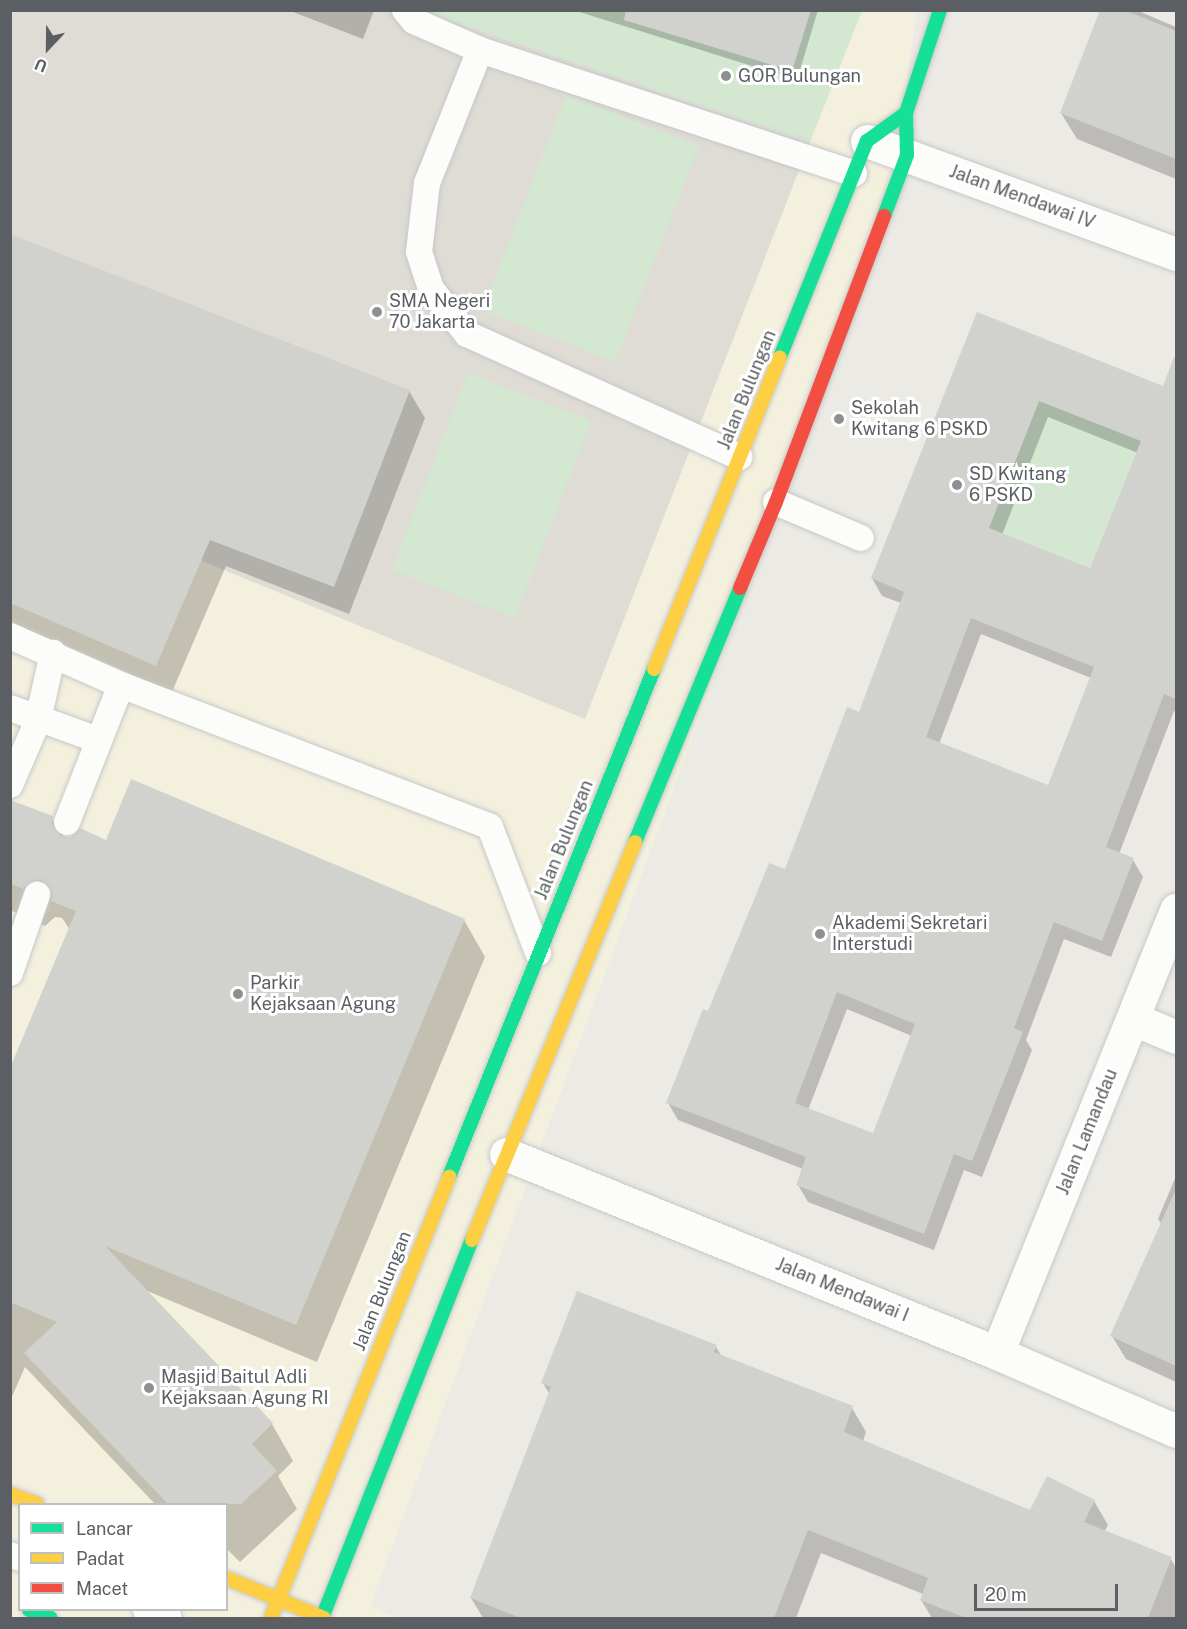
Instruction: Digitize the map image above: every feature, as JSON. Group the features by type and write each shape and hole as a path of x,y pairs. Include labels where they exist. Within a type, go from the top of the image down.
{"street":[{"path":"228,1579 323,1618 506,1154 776,502 907,155 906,113 940,10"},
{"path":"867,141 906,113"},
{"name":"Jalan Bulungan","path":"271,1618 867,141"},
{"name":"Jalan Mendawai IV","path":"867,141 1176,255"},
{"name":"Jalan Lamandau","path":"997,1353 1134,1019 1176,910"},
{"path":"1134,1019 1176,1037"},
{"name":"Jalan Mendawai I","path":"506,1154 997,1353 1176,1431"},
{"path":"10,1494 34,1503"},
{"path":"32,1611 51,1618"}],"lane":[{"path":"405,10 414,21 480,50 854,174"},
{"path":"480,50 427,183 419,252 430,289 467,334 739,457"},
{"path":"776,502 861,538"},
{"path":"10,636 53,653 121,685 490,827 538,952"},
{"path":"10,784 38,720 53,653"},
{"path":"67,822 121,685"},
{"path":"10,708 98,740"},
{"path":"10,973 37,895"},
{"path":"149,1611 169,1618"}],"shaded area":[{"name":"SMA Negeri 70 Jakarta","path":"10,11 423,11 810,142 585,719 11,482"},
{"path":"11,11 917,11 888,212 370,1606 397,1618 11,1618"}],"green space":[{"name":"GOR Bulungan","path":"423,11 862,11 810,142"},
{"path":"566,95 699,146 615,362 483,310"},
{"path":"468,373 591,421 515,618 392,570"},
{"path":"1039,401 1141,441 1090,568 989,528"}],"building":[{"path":"626,10 811,10 792,71 624,20"},
{"path":"1100,10 1124,10 1176,31 1176,159 1060,113"},
{"path":"10,234 410,390 334,587 210,540 156,666 10,603"},
{"path":"977,312 1163,386 1174,357 1176,358 1176,699 1164,694 1106,847 1134,858 1102,941 1054,922 1014,1028 1023,1032 972,1161 954,1154 924,1234 796,1185 806,1157 666,1103 703,1009 708,1011 769,863 785,869 847,707 859,712 904,592 871,578","holes":["1039,401 1141,441 1090,568 989,528","971,618 1094,667 1048,785 926,737","837,992 915,1024 873,1133 795,1103"]},
{"name":"Parkir Kejaksaan Agung","path":"131,779 465,919 296,1325 105,1246 273,1423 252,1444 277,1471 241,1504 167,1503 24,1353 57,1322 10,1302 10,1068 76,911 51,901 52,892 42,881 34,880 23,889 10,883 10,800 53,816 52,825 61,836 70,837 80,828 106,840"},
{"path":"1176,1189 1176,1366 1110,1336"},
{"path":"577,1291 717,1345 714,1352 853,1406 844,1432 1030,1510 1047,1476 1095,1500 1084,1522 1172,1557 1148,1618 966,1618 920,1600 928,1578 808,1530 774,1618 521,1618 470,1598 551,1387 541,1383"}],"traffic: fast":[{"path":"884,216 907,155 906,113 940,10"},
{"path":"780,357 867,141 906,113"},
{"path":"635,842 740,588"},
{"path":"449,1177 654,669"},
{"path":"322,1618 472,1240"},
{"path":"32,1611 51,1618"}],"traffic: slow":[{"path":"654,669 780,357"},
{"path":"472,1240 635,842"},
{"path":"271,1618 449,1177"},
{"path":"10,1494 34,1503"},
{"path":"228,1579 324,1618"}],"traffic: jam":[{"path":"740,588 776,502 884,216"}],"place":[{"name":"GOR Bulungan","path":"726,76"},
{"name":"SMA Negeri 70 Jakarta","path":"377,312"},
{"name":"Sekolah Kwitang 6 PSKD","path":"839,419"},
{"name":"SD Kwitang 6 PSKD","path":"957,485"},
{"name":"Akademi Sekretari Interstudi","path":"820,934"},
{"name":"Parkir Kejaksaan Agung","path":"238,994"},
{"name":"Masjid Baitul Adli Kejaksaan Agung RI","path":"149,1388"}]}
